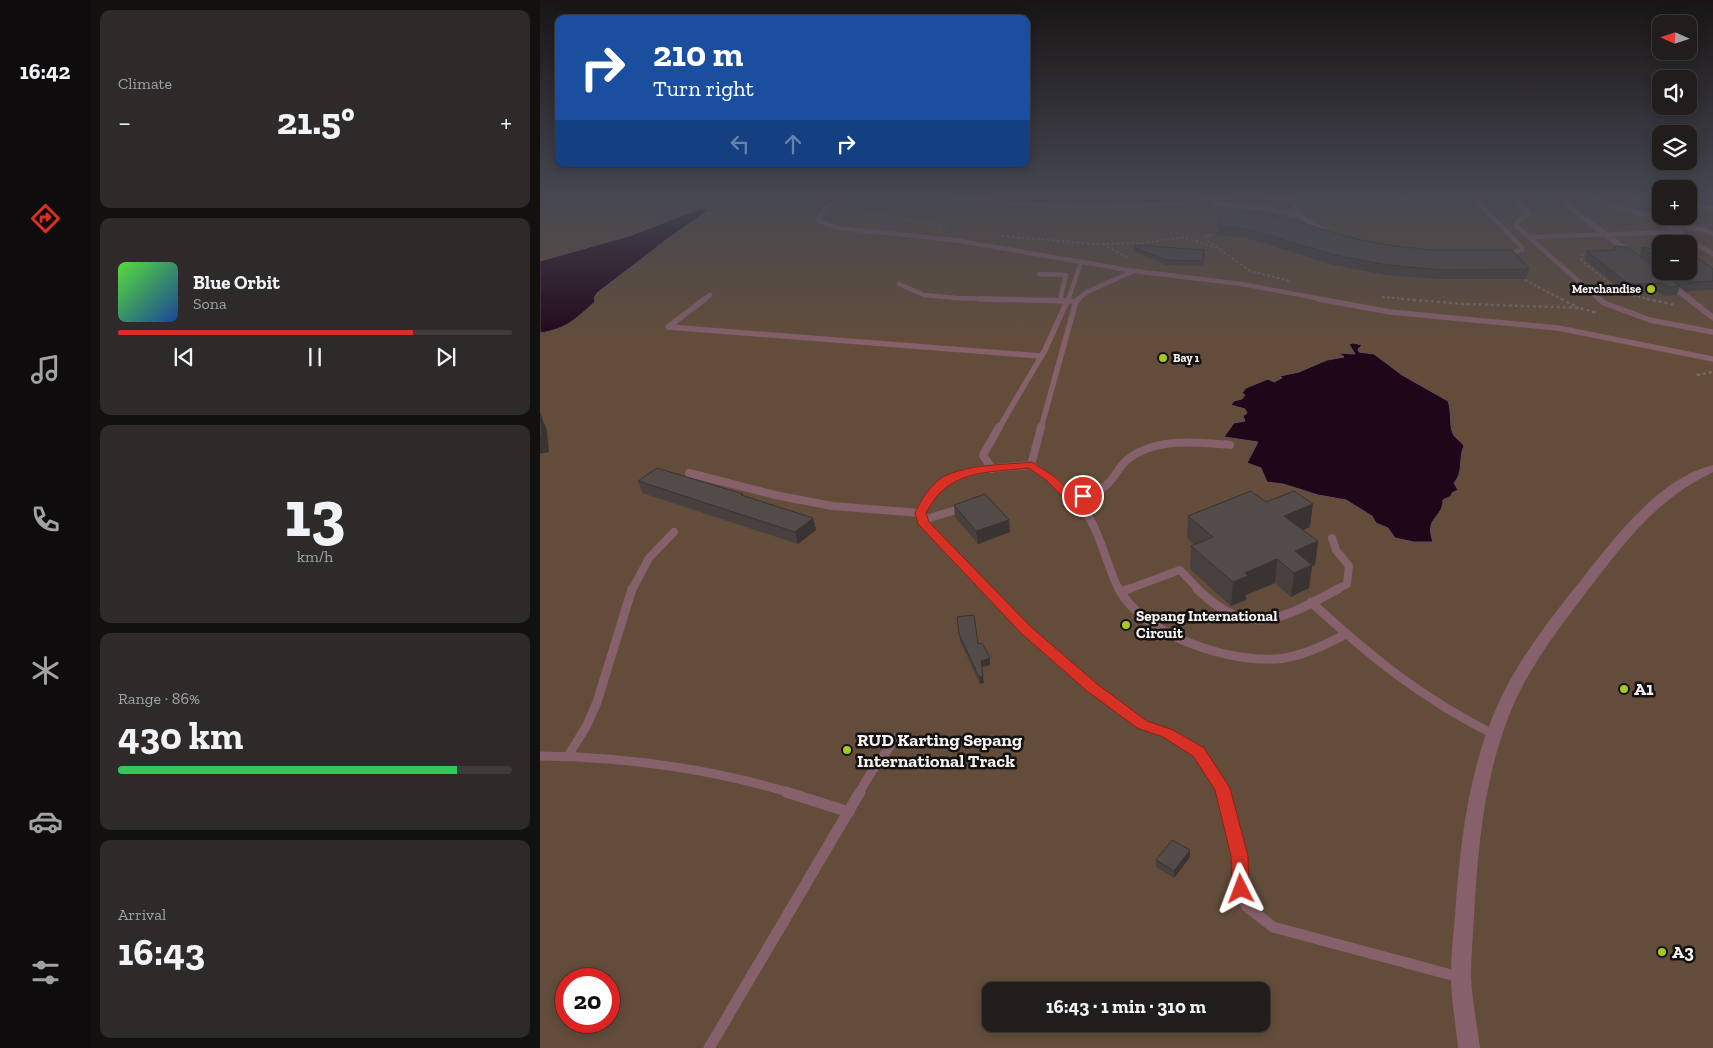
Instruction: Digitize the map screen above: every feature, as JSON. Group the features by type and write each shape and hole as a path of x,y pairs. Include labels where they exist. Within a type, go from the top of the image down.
{"street":[{"path":"1621,246 1638,259"},
{"path":"1665,280 1713,318"},
{"path":"1469,1048 1461,978 1465,901 1473,822 1488,754 1507,703 1535,650 1623,536 1661,496 1694,476 1713,468"}],"lane":[{"path":"988,246 1134,271 1242,284 1390,312 1549,326 1713,359"},
{"path":"1500,255 1520,252 1522,250 1521,246"},
{"path":"1538,246 1604,303 1650,320 1713,332"},
{"path":"1701,246 1713,254"},
{"path":"1032,465 1081,262"},
{"path":"992,469 983,455 1072,301 1087,292 1134,271"},
{"path":"1039,274 1066,276 1060,300"},
{"path":"899,284 924,295 956,298 1072,301"},
{"path":"710,295 668,327 1041,356"},
{"path":"1071,498 1094,493 1106,486 1126,461 1141,451 1155,446 1196,442 1230,446"},
{"path":"1346,634 1314,650 1274,660 1212,650 1179,640 1149,623 1126,601 1113,577 1084,509 1051,479 1032,465 969,473 947,480 928,498 921,517 924,524 1026,630 1092,687 1142,724 1168,734 1198,752 1222,788 1239,856 1241,889 1246,906 1256,915 1273,927 1281,930 1461,978"},
{"path":"689,473 775,496 832,506 921,517 959,508"},
{"path":"568,756 589,720 630,596 642,569 653,553 674,532"},
{"path":"1121,592 1173,571 1180,570 1215,605 1236,617 1254,621 1274,619 1347,584 1349,566 1336,550 1332,538"},
{"path":"1311,602 1388,669 1446,710 1495,735"},
{"path":"709,1048 872,771 896,737"},
{"path":"540,756 568,756 626,761 710,772 849,812"}],"path":[{"path":"1106,246 1132,260"},
{"path":"1210,246 1216,248"},
{"path":"1214,246 1246,266 1250,271 1296,282"},
{"path":"1583,254 1581,257 1582,261 1622,293 1676,305"},
{"path":"1525,280 1580,308"},
{"path":"1380,297 1465,304 1580,308 1604,313"},
{"path":"1697,375 1713,372"}],"shaded area":[{"name":"Sepang International Circuit","path":"540,246 1652,246 1652,280 1697,280 1697,246 1713,246 1713,1048 540,1048"},
{"path":"594,246 658,246 597,293 594,298 595,302 576,318 557,329 540,333 540,261"},
{"path":"1349,344 1362,345 1358,349 1359,352 1374,354 1402,375 1448,401 1453,434 1464,446 1459,474 1454,483 1458,490 1443,500 1440,511 1432,522 1431,534 1433,542 1414,542 1395,538 1388,528 1376,523 1372,516 1346,500 1318,495 1283,484 1267,482 1261,468 1247,463 1258,442 1224,437 1234,423 1245,421 1243,416 1247,413 1245,409 1231,405 1234,401 1242,399 1245,395 1242,393 1246,388 1268,379 1274,382 1282,378 1280,376 1299,372 1327,360 1344,357 1339,353 1355,354"}],"building":[{"path":"1136,246 1148,246 1204,250 1203,261 1166,260 1135,248"},
{"path":"1304,246 1394,246 1432,250 1512,250 1529,269 1442,270 1387,265 1335,255"},
{"path":"1615,246 1627,247 1652,265 1652,280 1672,280 1680,286 1669,287 1661,283 1628,284 1587,251 1615,250"},
{"path":"1642,247 1652,249 1652,254"},
{"path":"1697,258 1713,269 1713,281 1691,282 1691,284 1686,280 1697,280"},
{"path":"540,413 542,434 540,435"},
{"path":"657,468 813,518 795,532 638,481"},
{"path":"1251,491 1266,502 1294,491 1313,504 1284,516 1318,541 1295,551 1312,565 1294,573 1277,559 1245,573 1248,576 1233,582 1191,546 1213,537 1188,516"},
{"path":"985,494 1009,520 976,531 954,505"},
{"path":"974,615 978,644 982,643 990,658 981,661 983,676 979,677 959,634 957,617"},
{"path":"1172,840 1190,850 1174,871 1156,860"}],"place":[{"name":"Merchandise","path":"1651,289"},
{"name":"Bay 1","path":"1163,358"},
{"name":"Sepang International Circuit","path":"1126,625"},
{"name":"A1","path":"1624,689"},
{"name":"RUD Karting Sepang International Track","path":"847,750"},
{"name":"A3","path":"1662,952"}],"route":[{"path":"1083,496 1071,498 1051,479 1032,465 992,469 956,476 947,480 928,498 920,513 924,524 1026,630 1092,687 1142,724 1184,742 1198,752 1212,770 1222,788 1239,856 1241,889"}]}
